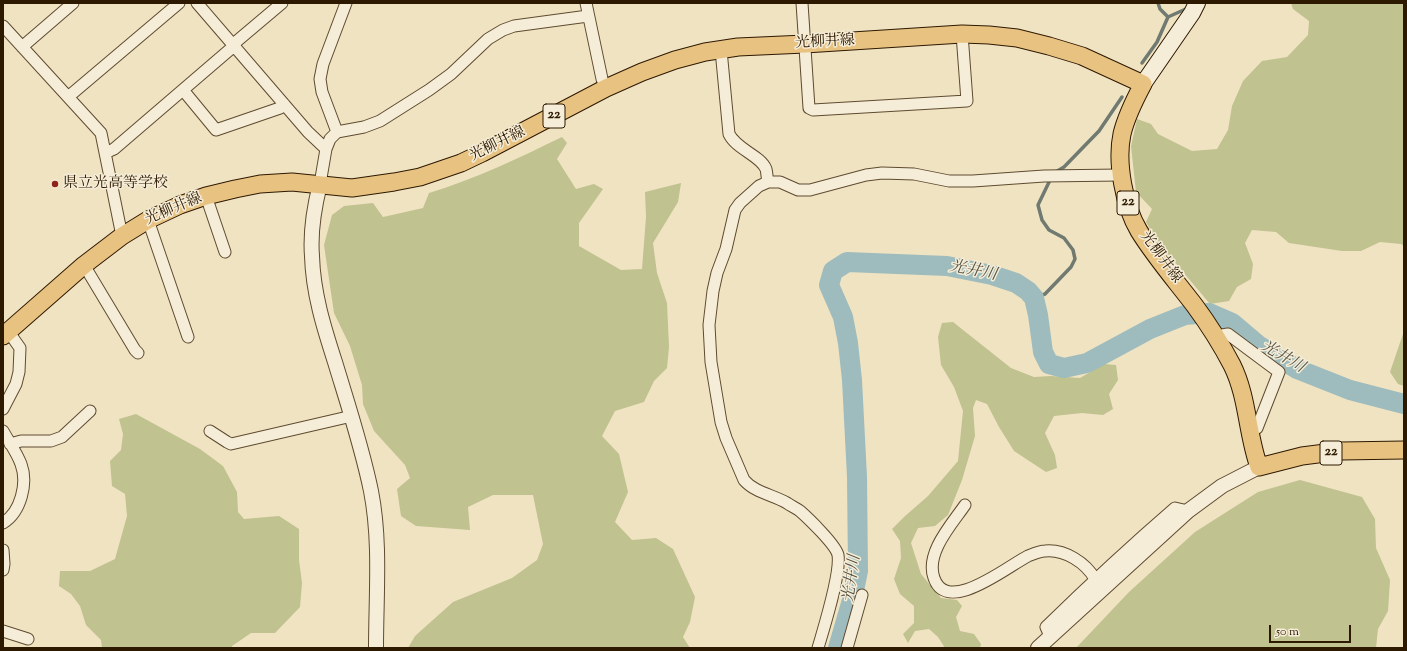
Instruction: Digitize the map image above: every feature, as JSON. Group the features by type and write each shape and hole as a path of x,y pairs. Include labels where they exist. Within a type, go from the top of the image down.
{"main road":[{"path":"1143,84 1192,13 1197,3"},
{"name":"光柳井線","path":"5,333 84,265 122,236 148,220 206,196 260,184 292,182 352,188 420,177 461,163 606,88 642,72 675,60 705,52 738,47 962,34 1018,38 1082,56 1143,84 1122,133 1120,175 1128,204 1138,229 1151,249 1216,336 1233,367 1244,401 1255,455 1260,467"},
{"name":"22","path":"1260,467 1302,456 1341,452 1404,450"}],"street":[{"path":"22,47 73,3"},
{"path":"68,97 179,3"},
{"path":"197,3 308,132 326,149"},
{"path":"105,152 114,149 282,3"},
{"path":"337,132 322,92 320,79 323,64 346,3"},
{"path":"586,3 602,79 606,88"},
{"path":"802,3 809,108 813,110 967,101 962,34"},
{"path":"376,648 375,520 371,491 352,416 321,316 312,257 314,209 326,149 330,139 337,132 364,127 380,121 429,90 451,74 488,39 503,30 514,26 588,16"},
{"path":"3,26 101,133 122,236"},
{"path":"721,50 729,134 732,140 740,148 753,156 765,167 768,182"},
{"path":"183,90 216,130 280,108 284,104"},
{"path":"818,648 834,584 838,553 800,511 783,501 749,486 744,480 726,438 721,422 711,362 709,325 711,300 717,273 726,250 735,210 740,203 759,186 768,182 780,182 798,190 810,190 866,175 882,173 914,174 949,181 1120,175"},
{"path":"206,196 225,252"},
{"path":"148,220 188,337"},
{"path":"84,265 138,353"},
{"path":"3,409 16,384 19,372 20,348 5,333"},
{"path":"1216,336 1228,334 1279,372 1257,428 1251,432"},
{"path":"10,444 20,441 51,440 62,437 90,411"},
{"path":"210,430 231,444 352,416"},
{"path":"3,432 20,462 23,470 24,484 21,499 16,510 8,520 3,523"},
{"path":"1038,648 1188,511 1222,486 1260,467"},
{"path":"965,505 943,536 932,564 936,583 943,590 952,592 966,590 987,581 1028,556 1045,551 1062,552 1078,561 1092,574 1095,580"},
{"path":"1050,636 1046,627 1095,580 1175,508 1188,511"},
{"path":"3,550 3,570"},
{"path":"847,648 862,594"},
{"path":"3,631 28,639"}],"green space":[{"path":"1291,3 1404,3 1404,246 1401,244 1380,242 1361,251 1342,251 1289,243 1276,232 1252,230 1245,243 1253,264 1251,279 1237,287 1229,301 1210,304 1157,241 1146,222 1152,209 1136,192 1131,146 1137,119 1151,124 1158,134 1192,151 1217,149 1228,130 1232,106 1243,81 1262,61 1287,57 1308,35 1309,21 1293,9"},
{"path":"562,137 567,143 557,159 576,189 594,184 603,189 579,223 579,246 621,270 642,269 646,217 645,192 681,183 678,202 653,243 657,273 667,303 669,347 667,368 654,381 644,402 615,411 602,436 619,454 628,492 615,522 632,540 656,538 673,549 695,597 690,622 683,637 690,648 408,648 415,636 453,602 512,578 537,560 543,544 533,495 493,495 468,507 470,530 416,526 401,516 397,489 410,478 405,465 374,431 363,404 362,385 350,346 334,313 324,245 332,215 344,206 373,203 383,217 423,208 429,193 480,175"},
{"path":"953,322 1011,368 1034,377 1051,376 1080,378 1104,364 1116,365 1118,380 1109,394 1113,409 1103,415 1082,413 1054,416 1045,433 1055,455 1057,468 1046,472 1014,451 987,404 976,400 973,408 975,436 962,480 948,515 935,526 918,528 911,543 921,574 941,598 957,600 962,606 956,617 960,631 974,634 981,644 980,648 945,648 938,637 929,629 915,631 908,643 903,634 914,623 914,606 900,594 894,579 901,558 900,541 892,529 928,496 958,461 963,411 954,387 941,365 938,337 942,323"},
{"path":"1404,331 1404,386 1398,384 1390,372"},
{"path":"136,414 200,449 223,466 237,492 238,512 244,519 279,516 299,529 299,560 302,583 300,607 275,633 251,633 232,646 232,648 102,648 101,640 86,625 80,606 71,594 59,586 60,571 90,571 115,559 127,516 125,494 112,486 110,461 121,450 123,434 119,419"},
{"path":"1300,480 1362,497 1375,519 1376,548 1390,580 1388,611 1378,629 1376,648 1076,648 1129,592 1195,532 1258,492"}],"waterway":[{"path":"1158,3 1160,9 1168,17"},
{"path":"1142,63 1157,42 1168,17 1188,8"},
{"path":"1054,173 1064,167 1099,131 1122,97"},
{"path":"1034,298 1045,294 1071,267 1075,259 1073,250 1064,238 1049,230 1042,220 1038,205 1051,178"},
{"name":"光井川","path":"838,648 852,600 858,571 857,477 852,380 848,343 843,317 829,285 833,271 847,262 947,266 992,275 1016,283 1028,291 1034,298 1043,352 1049,364 1064,368 1087,363 1150,329 1185,315 1209,313 1232,323 1258,345 1297,369 1350,390 1404,404"}],"place":[{"name":"県立光高等学校","path":"55,184"}]}
